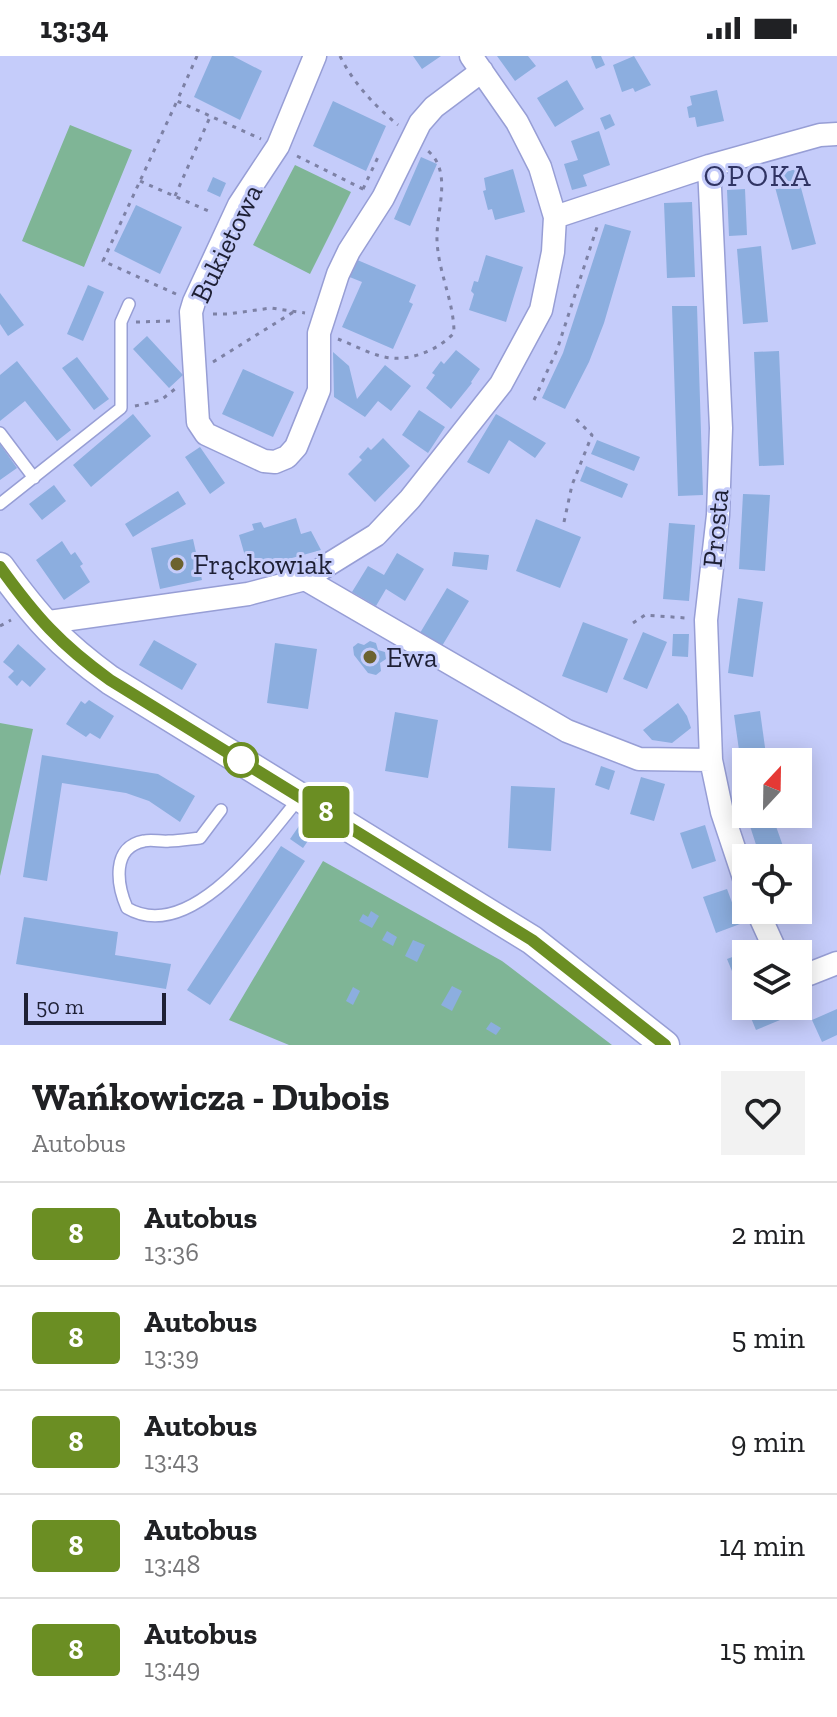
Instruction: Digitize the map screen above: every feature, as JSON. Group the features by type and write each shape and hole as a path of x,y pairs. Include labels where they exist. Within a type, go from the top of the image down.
{"street":[{"name":"Bukietowa","path":"315,56 278,146 231,221 193,307 198,422 206,434 264,461 275,462 287,457 296,447 319,390 322,324 349,251 383,198 412,137 434,107 477,64"},
{"path":"42,623 248,594 305,579 376,535 410,499 501,384 541,310 553,252 555,217 540,167 517,122 477,64"},
{"path":"555,217 709,166 820,135 837,134"},
{"name":"Prosta","path":"709,166 721,428 718,515 706,620 711,760 733,844"},
{"path":"0,567 42,623 73,653 110,680 532,940 665,1045"},
{"path":"305,579 567,731 639,759 711,760"},
{"path":"812,973 837,963"}],"lane":[{"path":"0,504 121,408 121,323 129,304"},
{"path":"0,433 34,478"},
{"path":"221,810 200,838 143,841 126,849 119,861 122,898 127,908 149,916 169,914 202,900 258,849 300,797"}],"path":[{"path":"177,101 103,261 193,307 228,314 271,308 295,311 391,358 418,354 442,346 454,333 454,311 437,243 443,174 437,158 368,97 350,76 340,56"},
{"path":"175,196 210,117"},
{"path":"140,181 231,221"},
{"path":"534,400 557,350 601,215 595,204"},
{"path":"121,323 180,321 193,307"},
{"path":"121,408 161,400 195,373 295,311"},
{"path":"564,522 572,485 592,435 574,417"},
{"path":"633,623 645,615 706,620"}],"green space":[{"path":"70,125 132,150 84,267 22,241"},
{"path":"295,165 351,192 310,274 253,245"},
{"path":"0,723 33,729 0,876"},
{"path":"323,861 502,961 612,1045 289,1045 229,1020"}],"building":[{"path":"212,56 233,56 262,71 240,120 194,97"},
{"path":"413,56 441,56 422,69"},
{"path":"497,56 528,56 536,66 515,81"},
{"path":"592,56 601,56 605,65 596,69"},
{"path":"634,56 651,85 635,92 633,88 622,92 613,65"},
{"path":"567,80 584,109 555,127 537,98"},
{"path":"717,90 724,121 697,127 695,117 689,118 687,107 692,105 690,96"},
{"path":"333,101 386,126 366,171 313,146"},
{"path":"610,114 615,125 605,130 600,118"},
{"path":"599,131 610,165 583,175 587,186 572,190 564,164 578,160 571,141"},
{"path":"421,157 437,164 410,226 394,219"},
{"path":"513,169 525,212 495,220 492,209 488,210 483,191 486,190 484,178"},
{"path":"796,169 816,244 792,250 772,176"},
{"path":"213,177 226,183 220,197 207,191"},
{"path":"745,189 747,235 729,236 727,190"},
{"path":"692,202 695,277 667,278 664,203"},
{"path":"136,205 182,227 160,274 114,251"},
{"path":"605,224 631,231 604,323 589,362 565,409 542,398 563,353"},
{"path":"761,246 768,322 743,324 737,249"},
{"path":"486,255 523,267 506,322 469,310 474,281 478,282"},
{"path":"355,259 416,285 409,302 413,304 393,349 342,327 362,282 347,276"},
{"path":"88,285 104,292 83,341 67,334"},
{"path":"0,293 24,325 8,336 0,324"},
{"path":"672,306 697,306 703,495 678,496"},
{"path":"147,336 183,375 169,388 133,349"},
{"path":"456,350 480,369 451,409 426,388 441,361 444,364"},
{"path":"779,351 784,465 759,466 754,352"},
{"path":"333,352 349,366 357,399 385,365 411,386 391,411 378,401 365,417 334,397"},
{"path":"77,357 109,399 94,410 62,368"},
{"path":"17,361 71,430 57,441 25,401 0,421 0,375"},
{"path":"243,369 294,392 273,437 222,414"},
{"path":"419,410 445,427 428,453 402,435"},
{"path":"133,414 151,436 91,487 73,465"},
{"path":"496,414 546,443 535,458 509,440 489,474 467,462"},
{"path":"383,438 410,466 375,502 348,474 362,460 359,457 368,447 371,450"},
{"path":"597,440 640,457 634,471 591,454"},
{"path":"0,444 17,468 0,480"},
{"path":"200,447 225,483 210,494 185,457"},
{"path":"586,466 628,484 622,498 580,481"},
{"path":"54,485 66,501 42,520 29,504"},
{"path":"178,491 186,504 133,537 125,524"},
{"path":"743,494 770,495 765,571 739,569"},
{"path":"296,518 301,534 311,531 321,550 249,570 239,535 254,530 252,524 261,522 264,528"},
{"path":"536,519 581,537 560,588 516,571"},
{"path":"669,523 695,525 689,601 663,599"},
{"name":"Frąckowiak","path":"193,539 202,580 160,589 151,548"},
{"path":"62,541 71,555 75,552 90,582 64,600 36,560"},
{"path":"454,552 489,555 487,570 452,566"},
{"path":"397,553 424,569 405,601 386,589 376,606 352,592 368,566 384,575"},
{"path":"447,588 469,601 442,646 420,633"},
{"path":"738,598 763,602 753,677 728,673"},
{"path":"583,622 628,639 607,693 562,676"},
{"path":"643,632 667,642 647,689 623,679"},
{"path":"673,634 689,634 688,657 672,656"},
{"path":"154,640 197,664 182,690 139,665"},
{"name":"Ewa","path":"370,641 376,643 378,650 385,652 386,659 380,663 381,671 376,675 368,673 354,655 353,647"},
{"path":"275,643 317,649 308,709 267,703"},
{"path":"18,644 46,669 30,687 22,680 17,686 8,677 14,671 3,662"},
{"path":"89,700 114,716 100,739 90,733 86,737 66,724 81,701 85,704"},
{"path":"678,703 691,728 672,743 652,740 643,730"},
{"path":"760,711 765,748 739,748 734,715"},
{"path":"395,712 438,720 428,778 385,771"},
{"path":"42,755 158,774 195,796 180,822 149,801 126,793 62,783 47,881 23,877"},
{"path":"601,766 615,771 609,790 595,785"},
{"path":"641,777 665,784 654,821 630,814"},
{"path":"511,786 555,788 551,851 508,848"},
{"path":"705,825 716,861 692,869 680,833"},
{"path":"299,826 312,835 303,848 290,839"},
{"path":"751,828 777,828 782,844 756,844"},
{"path":"281,846 305,861 210,1005 187,990"},
{"path":"727,889 732,902 732,924 740,924 716,933 703,897"},
{"path":"371,911 379,916 372,928 359,921 363,914 368,917"},
{"path":"24,917 118,932 115,955 171,964 166,989 16,964"},
{"path":"387,931 397,937 393,946 382,940"},
{"path":"413,940 425,945 417,962 405,956"},
{"path":"452,986 462,991 452,1011 441,1005"},
{"path":"353,987 360,991 353,1005 346,1001"},
{"path":"837,1009 837,1035 822,1042 812,1020"},
{"path":"752,1020 780,1020 756,1030"},
{"path":"491,1022 501,1028 496,1035 486,1029"}],"bus line":[{"name":"8","path":"0,567 42,623 73,653 110,680 532,940 665,1045"}],"place":[{"name":"Frąckowiak","path":"177,564"},
{"name":"Ewa","path":"370,657"}],"district":[{"name":"OPOKA","path":"758,176"}]}
